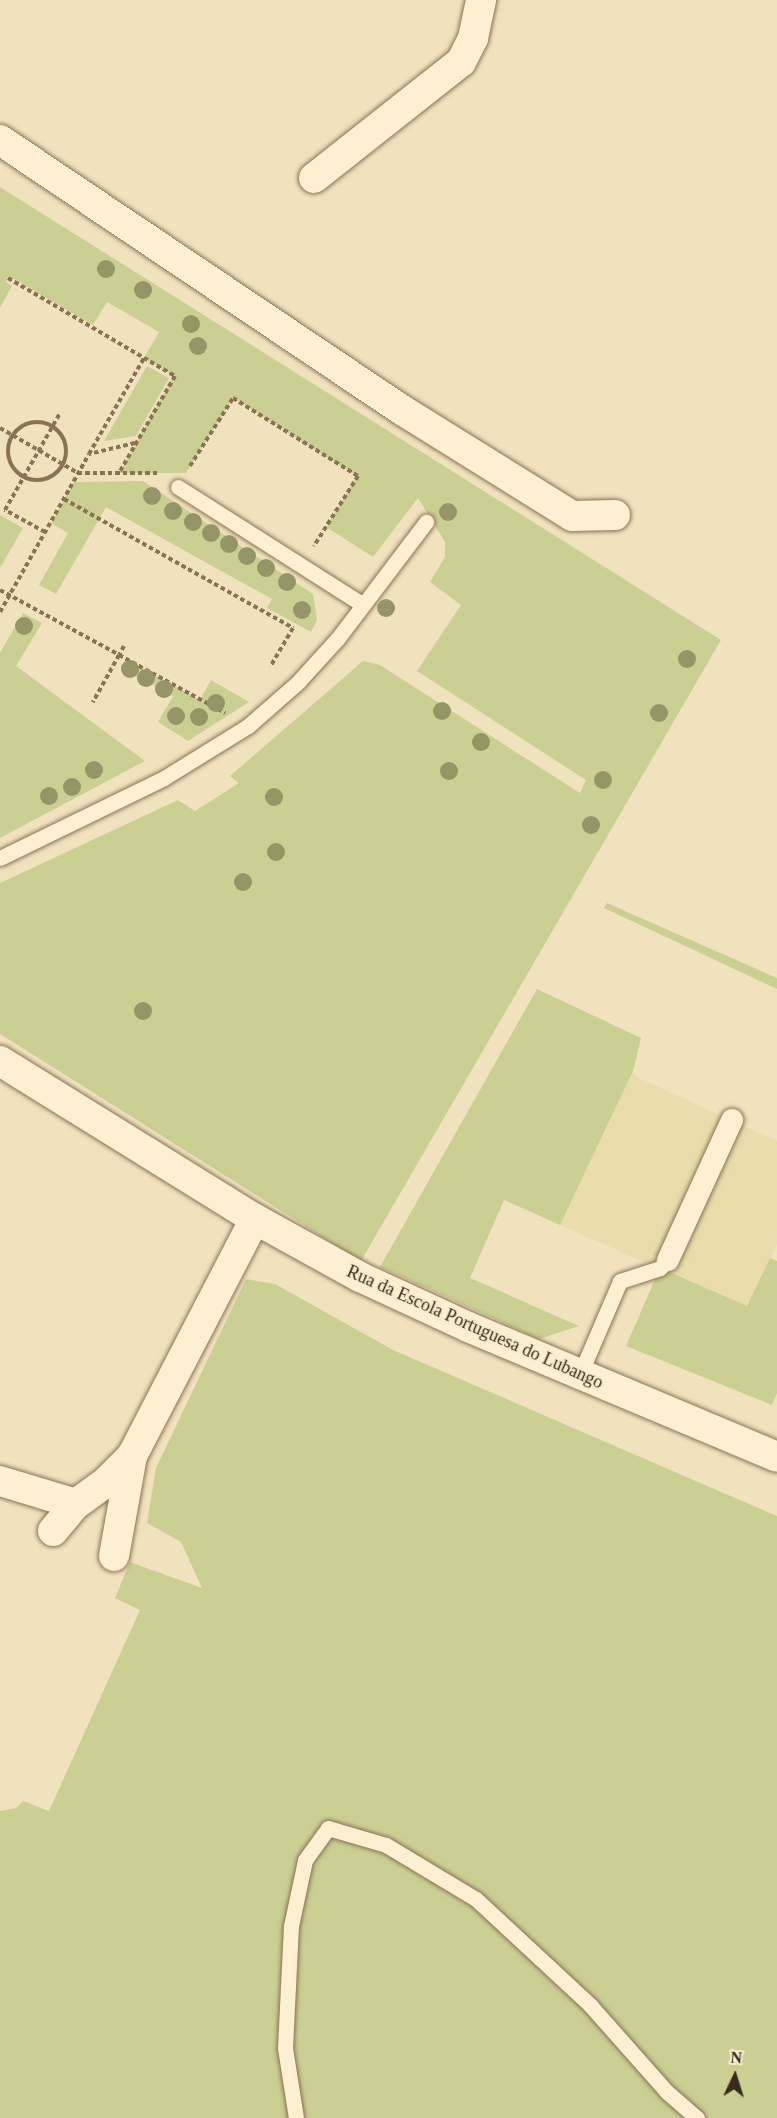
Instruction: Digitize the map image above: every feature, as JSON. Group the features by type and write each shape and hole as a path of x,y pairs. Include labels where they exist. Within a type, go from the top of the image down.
{"street":[{"path":"314,178 461,62 473,38 481,0"},
{"path":"0,140 392,404 572,516 615,515"},
{"name":"Rua da Escola Portuguesa do Lubango","path":"0,1061 255,1219 360,1277 580,1374 774,1447"},
{"path":"668,1260 732,1120"},
{"path":"114,1556 132,1456 255,1219"},
{"path":"53,1531 76,1504 106,1482 132,1456"},
{"path":"0,1481 76,1504"}],"lane":[{"path":"182,480 363,605"},
{"path":"0,858 164,778 248,726 298,682 363,605 426,522"},
{"path":"580,1374 620,1281 660,1268 668,1260"},
{"path":"296,2118 285,2048 291,1926 305,1860 327,1828 386,1845 476,1899 590,2005 666,2092 697,2118"}],"path":[{"path":"8,278 175,376 119,473"},
{"path":"0,612 144,358"},
{"path":"182,480 233,398 358,476 311,552"},
{"path":"5,510 60,413"},
{"path":"28,423 52,426 67,446 63,465 50,478 24,477 10,462 12,435 28,423"},
{"path":"0,428 78,473 163,473"},
{"path":"89,454 136,443"},
{"path":"64,499 293,628 270,667"},
{"path":"0,507 45,532"},
{"path":"0,590 248,726"},
{"path":"93,702 124,646"}],"shaded area":[{"path":"633,1071 637,1077 777,1141 777,1244 747,1307 560,1225"}],"green space":[{"path":"0,187 721,640 361,1261 0,1034 0,883 178,800 195,811 239,783 230,776 363,661 380,665 580,793 586,780 417,671 461,605 430,582 445,557 445,542 418,498 373,557 326,527 357,476 233,398 186,473 119,473 174,376 144,358 159,332 107,302 93,325 9,276 6,282 12,286 0,308"},
{"path":"147,366 169,378 136,436 104,441"},
{"path":"143,481 313,594 317,620 311,632 267,608 272,599 106,507 56,594 39,585 68,533 51,523 74,482"},
{"path":"0,515 23,528 0,568"},
{"path":"23,613 42,623 16,666 145,761 0,838 0,653"},
{"path":"126,659 200,700 211,680 249,702 188,741 158,722 173,696 121,667"},
{"path":"607,903 777,978 777,989 604,908"},
{"path":"537,989 641,1038 633,1071 560,1225 504,1200 470,1278 579,1326 539,1339 380,1267"},
{"path":"770,1258 777,1261 777,1393 772,1405 626,1346 660,1268 747,1306"},
{"path":"246,1279 275,1284 393,1350 777,1516 777,2118 0,2118 0,1811 16,1808 23,1801 49,1811 140,1610 115,1598 130,1562 202,1588 181,1542 147,1523 156,1468"}]}
